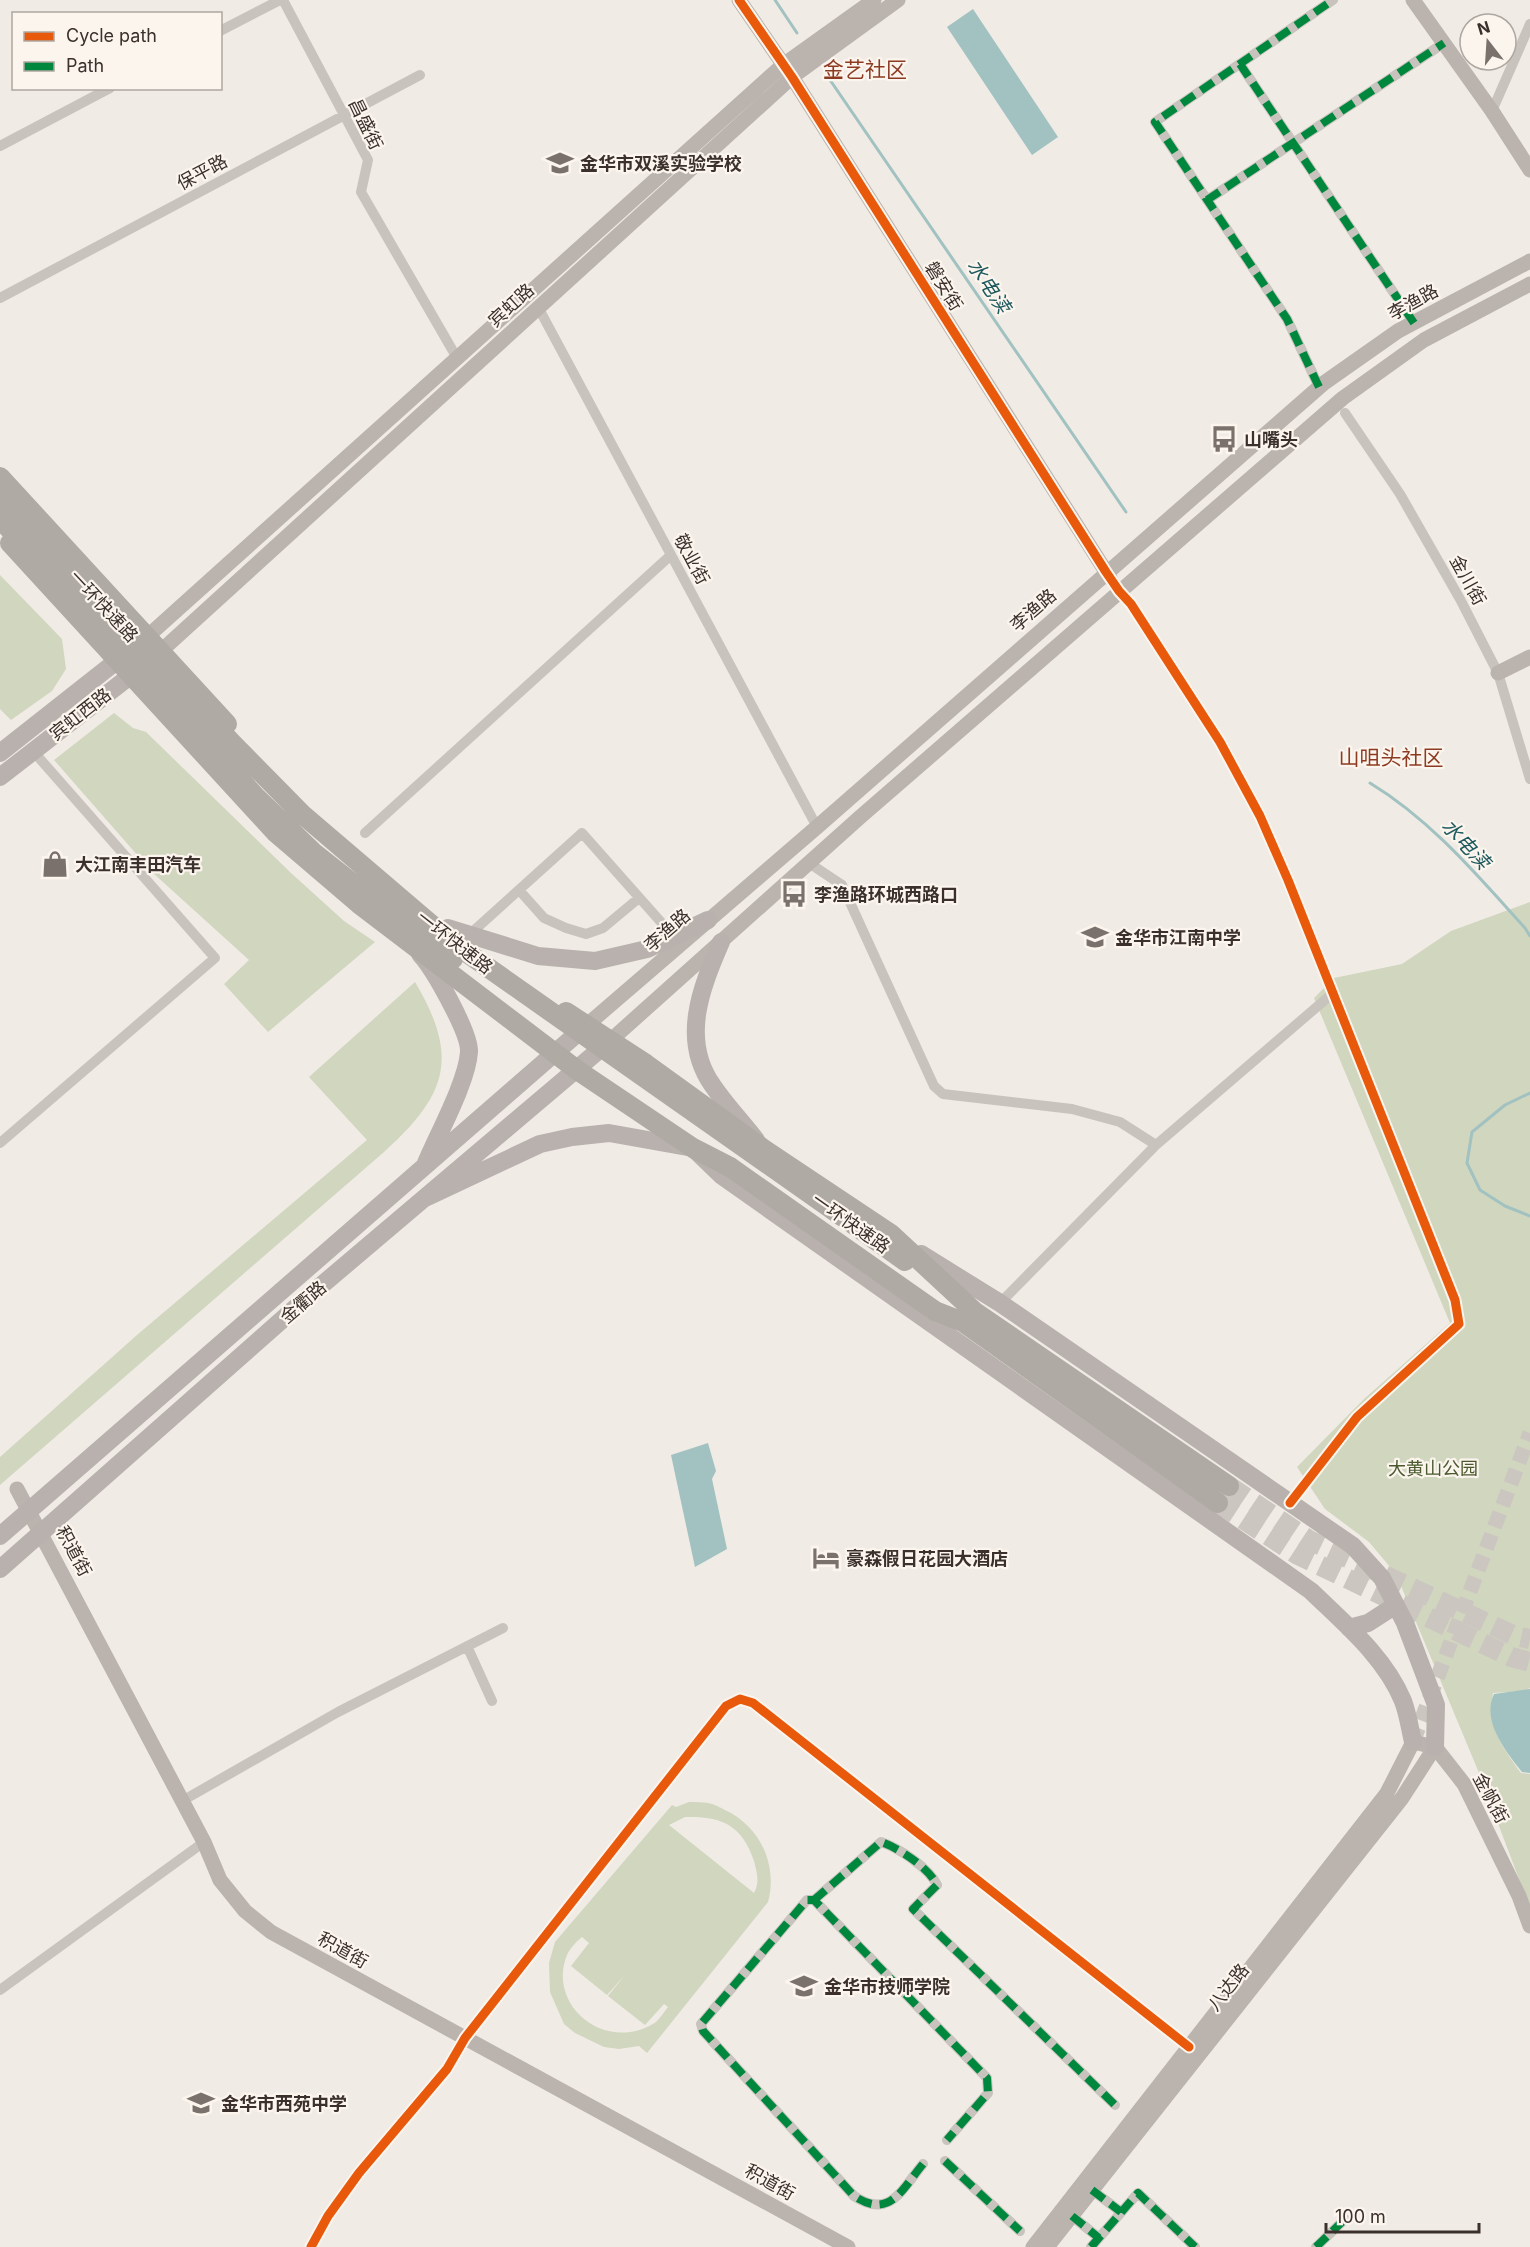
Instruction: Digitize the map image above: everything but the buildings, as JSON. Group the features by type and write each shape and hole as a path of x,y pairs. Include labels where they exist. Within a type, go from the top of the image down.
{"highway":[{"path":"0,477 285,788 387,878 485,958 611,1040 765,1150 891,1234 969,1317 1218,1503"},
{"name":"一环快速路","path":"0,494 233,744 302,814 453,944 969,1317"},
{"name":"一环快速路","path":"0,519 256,797 313,852 418,934 736,1158 838,1221"},
{"path":"0,533 276,833 359,904 408,942 577,1070 693,1148 730,1167 935,1311 969,1317 1229,1486"}],"main road":[{"name":"磐安街","path":"739,0 787,71 1119,591"},
{"name":"宾虹路","path":"147,636 457,358 787,71 874,0"},
{"name":"宾虹路","path":"161,651 538,307 787,71 898,0"},
{"path":"1413,0 1492,111 1530,170"},
{"name":"李渔路","path":"708,920 1319,387 1398,331 1530,261"},
{"path":"611,1040 1119,591 1343,398 1424,340 1530,284"},
{"name":"宾虹西路","path":"0,777 33,751 124,668 147,636"},
{"name":"宾虹西路","path":"0,753 124,668 161,651"},
{"path":"1498,674 1530,657"},
{"path":"447,928 538,956 595,961 647,950 677,940 708,920"},
{"name":"李渔路","path":"586,1025 677,940"},
{"path":"408,942 430,964 451,1003 469,1050 453,1104 424,1166"},
{"path":"721,942 699,995 695,1027 699,1056 711,1084 765,1150"},
{"name":"金衢路","path":"0,1536 586,1025"},
{"name":"金衢路","path":"0,1569 301,1303 611,1040"},
{"path":"427,1197 540,1144 572,1137 609,1133 693,1148 722,1176 1311,1591 1368,1648 1395,1684 1404,1703 1413,1742 1387,1793 1033,2247"},
{"path":"891,1234 1000,1304 1353,1546 1382,1578 1405,1623 1436,1705 1435,1747 1413,1742"},
{"name":"积道街","path":"17,1489 204,1842 220,1880 245,1911 271,1932 848,2247"},
{"path":"1349,1628 1368,1623 1396,1605"},
{"name":"金帆街","path":"1435,1747 1464,1784 1519,1896 1530,1926"},
{"name":"八达路","path":"1047,2247 1402,1798 1435,1747"}],"street":[{"path":"222,30 281,0"},
{"name":"昌盛街","path":"281,0 368,160 361,192 457,358"},
{"path":"1319,387 1287,319 1155,122 1333,0"},
{"path":"1492,111 1530,24"},
{"path":"1207,200 1444,43"},
{"path":"1240,64 1414,323"},
{"name":"保平路","path":"0,298 420,75"},
{"path":"0,146 106,90"},
{"name":"敬业街","path":"538,307 817,827"},
{"name":"金川街","path":"1345,413 1400,494 1460,599 1498,674 1530,778"},
{"path":"365,833 671,555"},
{"path":"1119,591 1131,604 1220,742 1255,807 1288,880 1455,1300 1459,1324 1357,1417 1290,1503"},
{"path":"0,1143 215,958 33,751"},
{"path":"469,935 582,833 677,940"},
{"path":"809,863 842,885 934,1086 943,1094 1072,1109 1120,1122 1156,1145"},
{"path":"519,890 544,918 586,934 603,928 639,898"},
{"path":"1000,1304 1156,1145 1333,993"},
{"path":"182,1801 338,1712 503,1628"},
{"path":"467,1646 492,1701"},
{"path":"311,2247 328,2216 359,2173 447,2069 465,2038 726,1706 740,1699 753,1703 1189,2046"},
{"path":"0,1990 204,1842"},
{"path":"923,2163 892,2201 883,2205 867,2205 854,2196 703,2031 701,2024 807,1900 814,1900 881,1842 893,1846 933,1876 937,1885 913,1909 1115,2105"},
{"path":"814,1900 987,2078 988,2093 947,2140"},
{"path":"945,2161 1020,2231"},
{"path":"1092,2190 1121,2212"},
{"path":"1072,2216 1093,2245 1138,2193 1188,2244"},
{"path":"1316,2247 1345,2219"}],"green space":[{"path":"0,575 62,639 66,669 52,691 11,720 0,709"},
{"path":"114,713 133,728 146,732 291,873 344,921 375,942 268,1032 224,984 249,960 153,873 54,760"},
{"name":"大黄山公园","path":"1530,902 1530,1688 1524,1691 1493,1693 1492,1716 1502,1745 1521,1773 1530,1774 1530,1908 1477,1768 1396,1574 1369,1542 1325,1509 1297,1467 1364,1399 1450,1323 1314,998 1334,978 1402,964 1451,931"},
{"path":"415,982 438,1033 442,1054 440,1074 433,1093 422,1112 384,1152 0,1485 0,1457 137,1335 367,1140 309,1077"},
{"path":"689,1802 710,1803 737,1817 748,1826 757,1836 768,1861 770,1888 768,1902 647,2053 639,2046 619,2049 604,2047 575,2033 564,2024 550,1992 549,1963 555,1942 672,1805 676,1807","holes":["685,1817 710,1818 729,1825 737,1831 754,1861 757,1873 754,1893 669,1825","582,1937 589,1943 571,1966 607,1995 625,1975 608,1996 645,2025 664,2004 668,2007 656,2022 637,2031 614,2032 587,2021 576,2011 568,1999 563,1970 568,1952"]}],"water":[{"path":"973,9 1058,137 1032,155 947,27"},
{"path":"708,1443 716,1471 712,1479 727,1549 695,1567 671,1455"},
{"path":"1530,1689 1530,1773 1522,1772 1497,1736 1491,1715 1491,1704 1494,1694"}],"waterway":[{"name":"水电渎","path":"775,0 797,33"},
{"name":"水电渎","path":"828,77 1126,512"},
{"name":"水电渎","path":"1370,783 1433,831 1489,888 1530,936"},
{"name":"水电渎","path":"1530,1093 1505,1105 1472,1132 1467,1163 1480,1190 1505,1206 1530,1216"}],"tunnel":[{"path":"1413,1742 1530,1433"},
{"path":"1229,1486 1309,1540 1515,1636 1530,1639"},
{"path":"1218,1503 1298,1555 1511,1657 1530,1662"}],"marked path":[{"path":"1319,387 1287,319 1155,122 1333,0"},
{"path":"1207,200 1444,43"},
{"path":"1240,64 1414,323"},
{"path":"814,1900 881,1842 905,1854 921,1866 937,1885 913,1909 1115,2105"},
{"path":"923,2164 901,2191 886,2203 877,2205 866,2203 854,2196 703,2031 701,2024 807,1900 814,1900 987,2078 988,2093 947,2140"},
{"path":"945,2161 1020,2231"},
{"path":"1092,2190 1121,2212"},
{"path":"1091,2247 1138,2193 1195,2247"},
{"path":"1072,2216 1099,2238"},
{"path":"1316,2247 1345,2219"}],"cycle path":[{"path":"739,0 792,77 1106,572 1131,604 1220,742 1260,816 1288,880 1455,1300 1459,1324 1357,1417 1290,1503"},
{"path":"311,2247 328,2216 359,2173 447,2069 465,2038 726,1706 740,1699 753,1703 1189,2047"}],"place":[{"name":"金华市双溪实验学校","path":"560,163"},
{"name":"山嘴头","path":"1224,439"},
{"name":"大江南丰田汽车","path":"55,864"},
{"name":"李渔路环城西路口","path":"794,894"},
{"name":"金华市江南中学","path":"1095,937"},
{"name":"豪森假日花园大酒店","path":"826,1558"},
{"name":"金华市技师学院","path":"804,1986"},
{"name":"金华市西苑中学","path":"201,2103"}],"district":[{"name":"金艺社区","path":"865,69"},
{"name":"山咀头社区","path":"1391,757"}]}
